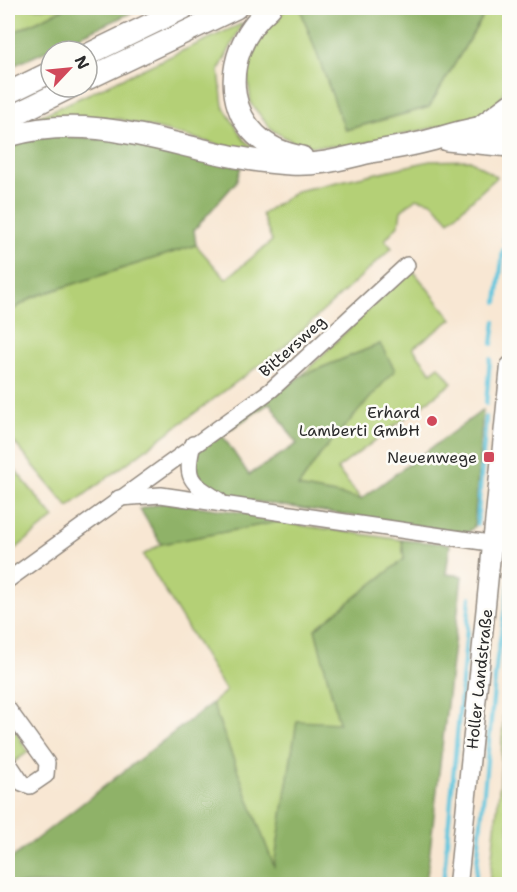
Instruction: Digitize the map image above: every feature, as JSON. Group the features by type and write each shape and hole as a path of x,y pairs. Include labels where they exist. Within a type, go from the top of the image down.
{"highway":[{"path":"99,49 184,8"},
{"path":"99,73 236,8"},
{"path":"270,8 246,34 236,56 234,89 238,105 245,120 267,143 296,156 329,161"},
{"path":"8,93 39,78"},
{"path":"8,118 47,99"},
{"path":"483,125 510,105"},
{"path":"8,136 29,130 72,125 167,139 252,160 300,165 438,139 483,125 510,125"},
{"path":"438,139 510,146"}],"main road":[{"name":"Holler Landstraße","path":"458,885 501,545 510,366"}],"street":[{"name":"Bittersweg","path":"8,580 193,444 271,390 407,265"},
{"path":"193,444 187,466 194,485 225,504"},
{"path":"119,498 161,495 501,545"},
{"path":"8,709 47,763 46,775 30,786 22,783 8,762"}],"green space":[{"path":"8,8 65,8 8,35"},
{"path":"65,8 142,8 73,39 39,39 39,54 8,68 8,35"},
{"path":"287,8 300,8 346,130 429,107 488,8 509,8 509,78 498,105 482,117 351,146 300,146 272,130 251,104 247,71 257,36"},
{"path":"300,8 488,8 429,107 345,130"},
{"path":"243,23 219,70 223,106 244,140 267,157 119,119 27,122 77,99 99,99 99,89"},
{"path":"48,134 131,142 241,167 236,182 194,230 196,245 33,297 8,313 8,146"},
{"path":"470,160 497,177 449,221 432,202 416,198 401,211 399,224 385,240 392,248 285,346 68,507 8,435 8,313 33,297 196,245 226,279 272,241 262,214 297,191 430,161"},
{"path":"411,268 452,319 413,348 431,372 439,366 452,383 337,469 361,499 298,487 322,452 380,344 301,376"},
{"path":"380,344 395,370 322,452 298,487 361,499 483,410 474,527 467,533 238,499 201,483 193,463 196,449 301,376","holes":["270,403 297,444 249,475 222,435"]},
{"path":"8,461 54,518 8,555"},
{"path":"166,502 274,517 277,522 161,544 140,509"},
{"path":"277,522 402,540 404,559 315,629 340,724 297,722 274,867 212,703 226,691 143,555 161,544"},
{"path":"402,540 450,544 446,574 462,576 426,884 8,884 8,861 212,703 274,866 297,721 339,723 315,629 404,559"},
{"path":"509,645 509,884 489,884 500,782 507,647"},
{"path":"15,730 28,752 14,762 8,753 8,735"}],"waterway":[{"path":"504,241 508,193"},
{"path":"497,302 503,250"},
{"path":"492,344 495,321"},
{"path":"486,404 490,359"},
{"path":"477,524 486,417"},
{"path":"475,884 497,658 510,579"},
{"path":"443,884 470,597"}],"place":[{"name":"Erhard Lamberti GmbH","path":"432,421"},
{"name":"Neuenwege","path":"489,457"}]}
